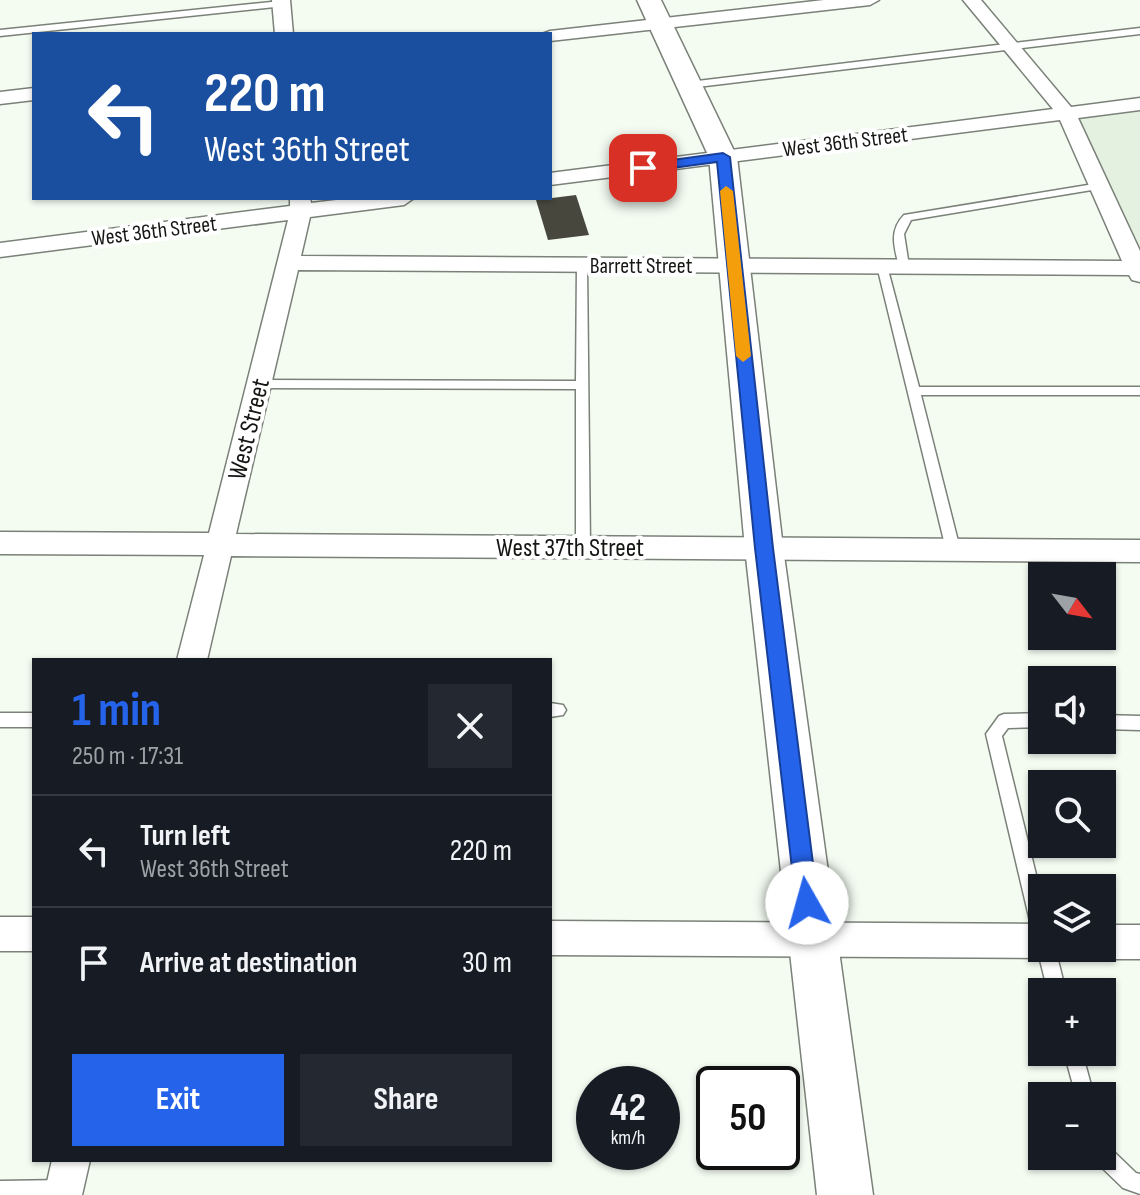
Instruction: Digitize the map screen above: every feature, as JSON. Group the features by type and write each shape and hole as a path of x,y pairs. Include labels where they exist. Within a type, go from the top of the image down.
{"main road":[{"path":"654,12 723,157 764,548 845,1195"}],"street":[{"path":"552,36 654,12 870,0"},
{"path":"972,0 1066,113 1138,271"},
{"path":"281,2 284,32"},
{"path":"0,98 32,94"},
{"name":"West 36th Street","path":"552,179 1140,104"},
{"name":"West 36th Street","path":"0,250 301,204 370,200"},
{"name":"West Street","path":"192,658 301,204"},
{"name":"Barrett Street","path":"289,263 893,266 1138,271"},
{"name":"West 37th Street","path":"0,543 1140,551"},
{"path":"0,934 32,934"},
{"path":"552,938 1028,941"},
{"path":"1116,942 1140,942"}],"lane":[{"path":"0,33 281,2"},
{"path":"689,85 1140,31"},
{"path":"953,549 914,391 893,266 901,222 908,217 1100,186"},
{"path":"582,264 583,547"},
{"path":"259,384 582,385"},
{"path":"914,391 1140,391"},
{"path":"0,720 32,720"},
{"path":"1028,720 1004,721 994,734 1028,876"},
{"path":"1116,722 1140,723"},
{"path":"1116,1168 1130,1181 1140,1184"},
{"path":"0,1191 66,1182"}],"shaded area":[{"path":"1140,104 1140,275 1066,113"}],"building":[{"path":"576,195 589,235 548,240 536,200"}],"slow traffic":[{"path":"726,191 743,356"}],"route":[{"path":"643,168 723,157 764,548 807,903"}]}
